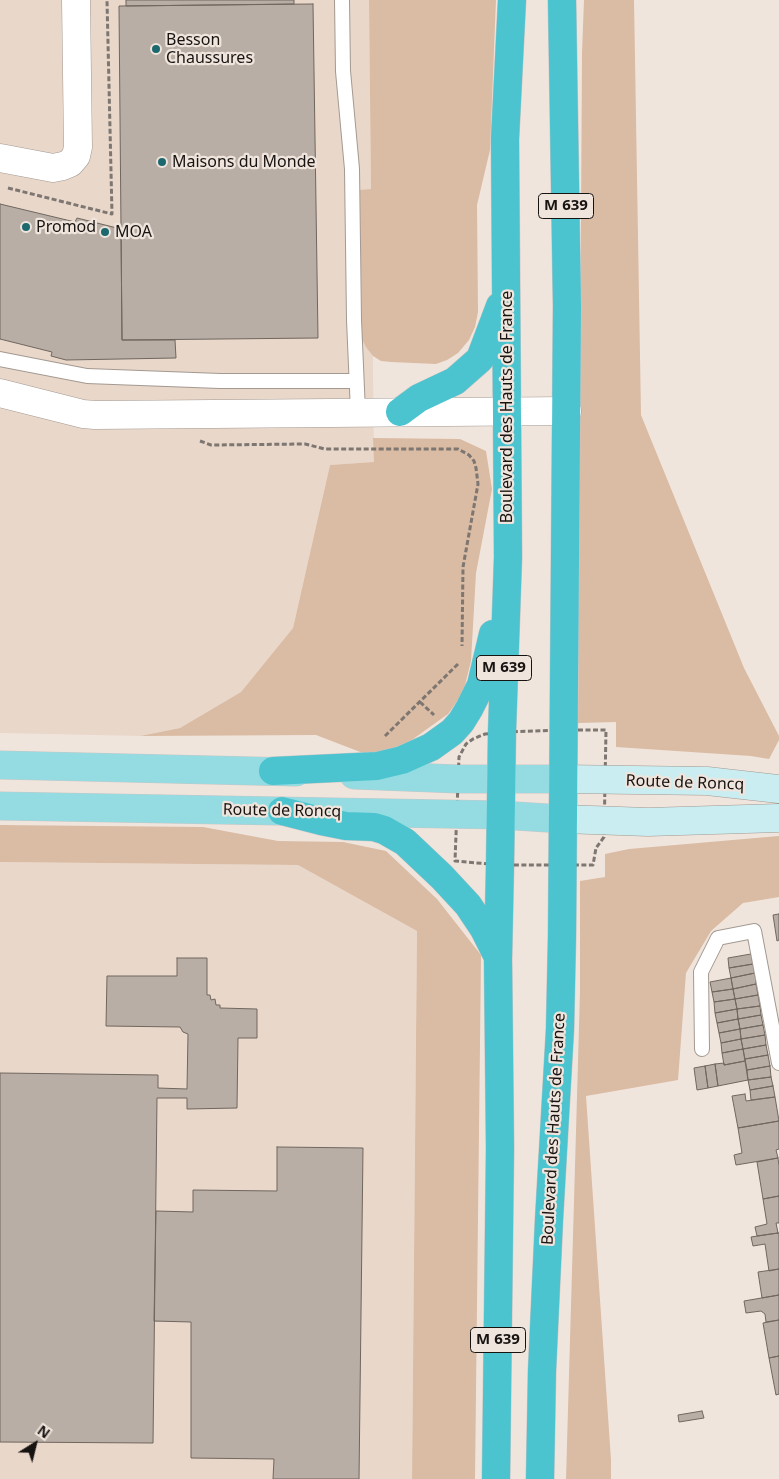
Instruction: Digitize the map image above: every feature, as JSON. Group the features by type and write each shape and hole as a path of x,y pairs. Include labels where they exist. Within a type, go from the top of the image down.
{"highway":[{"name":"Boulevard des Hauts de France","path":"496,1479 500,1148 498,959 500,815 508,557 505,138 512,0"},
{"name":"Boulevard des Hauts de France","path":"540,1479 544,1313 560,1029 567,411 562,0"},
{"path":"400,412 418,398 455,381 480,359 506,291"},
{"path":"273,771 389,764 416,755 452,732 469,710 481,685 508,557"},
{"path":"282,811 346,826 374,827 384,830 405,842 468,905 484,929 498,959"}],"main road":[{"name":"Route de Roncq","path":"0,765 273,771 501,780 707,781 779,788"},
{"path":"500,815 532,799 563,779"},
{"name":"Route de Roncq","path":"501,780 563,819"},
{"name":"Route de Roncq","path":"0,806 500,815 648,822 779,818"}],"street":[{"path":"0,158 53,168 70,163 76,156 78,147 76,0"},
{"path":"0,393 83,414 567,411"}],"lane":[{"path":"342,0 343,72 352,169 354,320 358,412"},
{"path":"0,359 87,376 220,381 356,381"},
{"path":"702,1048 701,972 718,938 754,931 779,1063"}],"path":[{"path":"195,440 211,445 305,444 325,449 458,449 469,455 474,461 478,484 463,567 462,652"},
{"path":"381,740 462,661"}],"shaded area":[{"path":"0,0 369,0 374,462 330,465 293,628 241,692 180,728 140,736 0,733"},
{"path":"369,0 496,0 490,150 477,205 478,312 475,327 469,340 458,353 436,364 381,361 373,356 362,339 360,190 371,189"},
{"path":"584,0 634,0 641,415 744,668 779,736 779,740 769,759 751,756 616,747 616,722 578,723 582,53"},
{"path":"373,438 460,439 486,451 492,489 476,573 471,661 463,693 448,714 402,747 368,755 316,735 140,736 180,728 241,692 293,628 330,465 374,462"},
{"path":"0,825 203,827 278,841 343,842 386,851 437,899 481,955 475,1479 412,1479 417,931 298,865 0,862"},
{"path":"779,836 779,897 743,903 711,931 686,973 678,1080 586,1096 611,1479 566,1479 580,992 580,881 605,877 605,854 629,849"},
{"path":"0,862 298,865 417,931 412,1479 0,1479"}],"building":[{"path":"126,0 294,0 294,4 126,6"},
{"path":"313,4 318,338 122,340 119,6"},
{"path":"0,204 75,222 77,218 121,229 122,340 175,340 176,358 66,360 51,356 52,352 0,339"},
{"path":"779,914 779,940 777,941 773,915"},
{"path":"751,954 753,964 729,968 728,958"},
{"path":"177,958 207,958 207,995 210,995 211,1000 215,999 216,1005 220,1005 220,1008 257,1009 257,1038 238,1038 237,1108 187,1109 187,1098 157,1098 153,1443 0,1442 0,1073 158,1075 158,1088 187,1089 188,1034 183,1032 180,1027 106,1026 107,976 177,976"},
{"path":"753,964 755,973 731,978 729,968"},
{"path":"755,973 756,984 733,989 731,978"},
{"path":"731,978 733,989 712,992 710,982"},
{"path":"756,984 758,995 735,999 733,989"},
{"path":"733,989 735,999 714,1002 712,992"},
{"path":"758,995 760,1006 737,1009 735,999"},
{"path":"735,999 737,1009 715,1013 714,1002"},
{"path":"760,1006 761,1015 738,1019 737,1009"},
{"path":"737,1009 738,1019 717,1023 715,1013"},
{"path":"761,1015 763,1025 740,1029 738,1019"},
{"path":"738,1019 740,1029 719,1033 717,1023"},
{"path":"763,1025 765,1035 741,1039 740,1029"},
{"path":"740,1029 741,1039 721,1043 719,1033"},
{"path":"765,1035 766,1045 743,1049 741,1039"},
{"path":"741,1039 743,1049 722,1053 721,1043"},
{"path":"766,1045 768,1055 745,1059 743,1049"},
{"path":"743,1049 745,1061 724,1065 722,1053"},
{"path":"768,1055 770,1066 747,1070 745,1059"},
{"path":"745,1061 748,1080 718,1086 715,1064 724,1063 724,1065"},
{"path":"715,1064 718,1086 708,1088 705,1066"},
{"path":"705,1066 708,1088 697,1090 694,1068"},
{"path":"770,1066 771,1077 748,1080 747,1070"},
{"path":"771,1077 773,1086 750,1090 748,1080"},
{"path":"773,1086 775,1097 751,1100 750,1090"},
{"path":"745,1094 746,1101 775,1097 779,1121 738,1128 732,1096"},
{"path":"779,1121 779,1149 776,1150 778,1158 736,1165 734,1155 742,1153 738,1128"},
{"path":"277,1147 363,1148 359,1479 273,1479 274,1459 191,1458 191,1322 154,1321 156,1211 193,1212 193,1190 277,1191"},
{"path":"778,1158 779,1196 763,1199 757,1162"},
{"path":"779,1196 779,1223 776,1223 778,1233 757,1236 755,1227 767,1224 763,1199"},
{"path":"779,1233 779,1269 769,1271 765,1244 753,1246 751,1237"},
{"path":"779,1269 779,1295 762,1298 758,1272"},
{"path":"779,1295 779,1320 766,1322 765,1314 761,1311 746,1313 744,1301"},
{"path":"779,1320 779,1356 769,1358 763,1323"},
{"path":"779,1356 779,1394 776,1395 769,1358"},
{"path":"702,1411 704,1418 679,1422 678,1415"}],"place":[{"name":"Besson Chaussures","path":"156,49"},
{"name":"Maisons du Monde","path":"162,162"},
{"name":"Promod","path":"26,227"},
{"name":"MOA","path":"105,232"}]}
